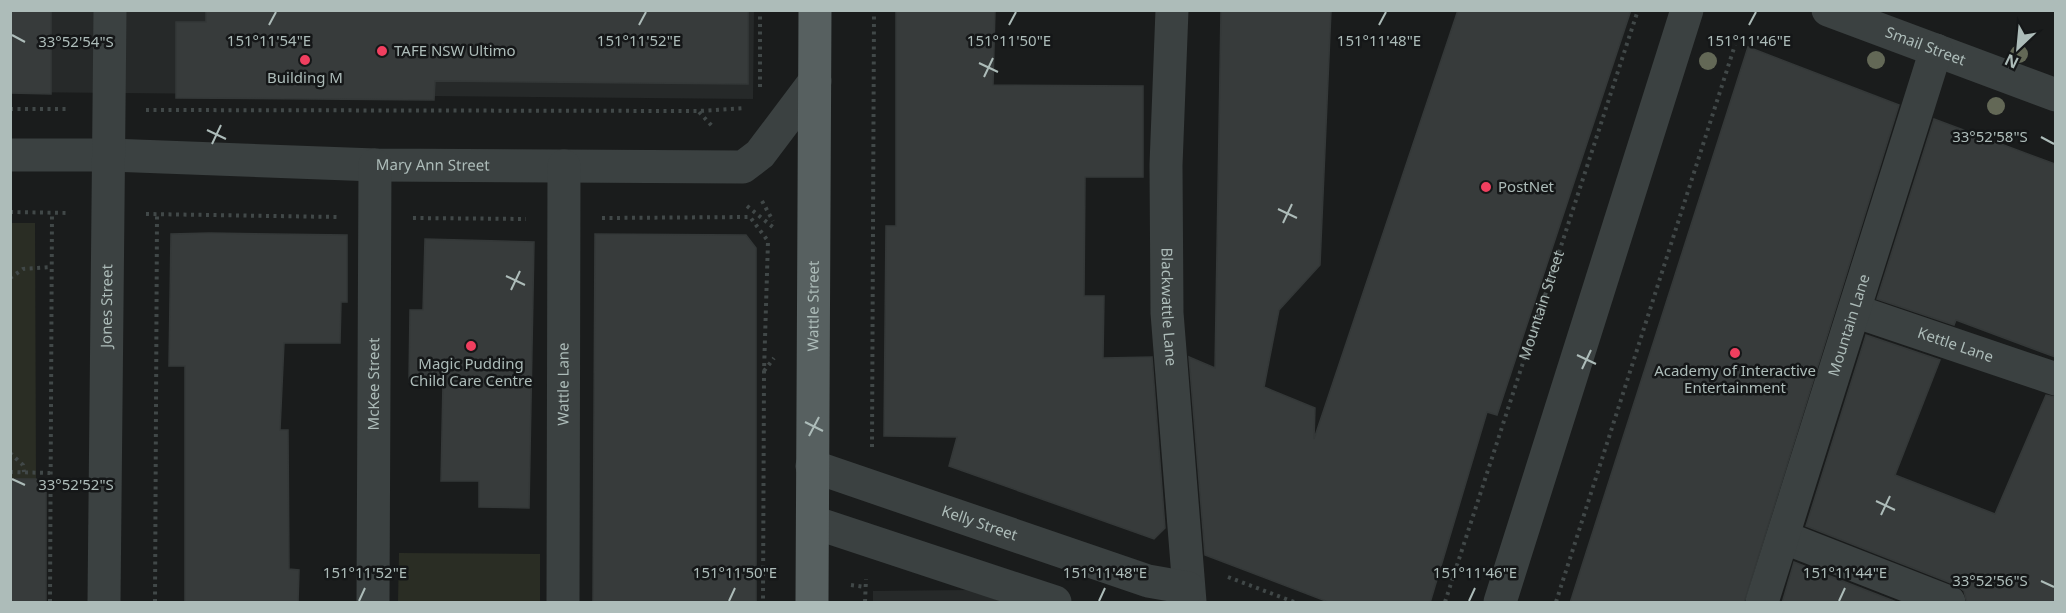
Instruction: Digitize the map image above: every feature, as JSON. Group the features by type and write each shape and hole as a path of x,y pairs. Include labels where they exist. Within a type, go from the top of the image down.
{"main road":[{"name":"Wattle Street","path":"812,603 815,10"}],"street":[{"name":"Jones Street","path":"104,603 110,10"},
{"name":"Blackwattle Lane","path":"1173,10 1166,165 1167,313 1183,598"},
{"path":"1500,603 1687,10"},
{"name":"Smail Street","path":"1828,10 2055,95"},
{"name":"Mountain Lane","path":"1762,603 1936,50"},
{"name":"Mary Ann Street","path":"10,155 110,155 375,165 743,167 760,154 814,81"},
{"name":"McKee Street","path":"373,603 375,165"},
{"name":"Wattle Lane","path":"563,603 564,166"},
{"name":"Kettle Lane","path":"1855,311 2055,379"},
{"name":"Kelly Street","path":"812,466 1148,581 1183,598"},
{"path":"813,522 1055,603"},
{"path":"1783,537 1948,603"}],"path":[{"path":"760,10 760,97"},
{"path":"872,446 874,10"},
{"name":"Mountain Street","path":"1445,603 1638,10"},
{"path":"1556,603 1735,45"},
{"path":"10,109 699,111 750,108"},
{"path":"10,212 54,213 50,603"},
{"path":"138,213 348,217"},
{"path":"155,603 156,214"},
{"path":"590,219 750,217 768,241 764,371 763,603"},
{"path":"410,218 528,219"},
{"path":"10,278 23,269 52,267"},
{"path":"764,371 778,353"},
{"path":"10,453 23,465 24,472"},
{"path":"763,458 770,458"},
{"path":"10,472 50,473"},
{"path":"763,554 771,556"},
{"path":"853,586 865,587"}],"shaded area":[{"name":"TAFE NSW Ultimo","path":"11,11 754,11 753,99 11,92"},
{"path":"11,223 35,223 36,479 11,479"},
{"path":"399,553 540,554 540,602 398,602"},
{"path":"969,590 1003,602 873,602 873,591"}],"building":[{"path":"10,10 51,10 51,94 10,93"},
{"name":"TAFE NSW Ultimo","path":"206,10 748,10 748,84 435,81 434,100 176,98 176,22 206,22"},
{"path":"896,10 995,10 993,85 1143,86 1143,177 1085,177 1084,296 1104,296 1103,358 1152,357 1165,528 1154,539 949,466 957,437 884,436 886,226 896,226"},
{"path":"1221,10 1331,10 1320,265 1279,310 1264,387 1315,408 1314,439 1458,10 1631,10 1497,415 1487,412 1430,603 1331,603 1205,555 1189,357 1215,368"},
{"path":"1748,47 1899,105 1744,603 1570,603"},
{"path":"1934,119 2055,164 2055,357 1956,320 1954,325 1877,299"},
{"path":"171,234 347,235 347,302 341,302 340,343 284,343 280,430 288,430 289,569 299,570 298,603 185,603 185,366 169,366"},
{"path":"595,234 746,235 756,248 756,603 593,603"},
{"name":"Magic Pudding Child Care Centre","path":"425,239 534,242 529,508 479,507 479,481 441,481 443,382 409,382 410,310 423,310"},
{"path":"1866,335 1940,360 1895,475 1995,514 2046,395 2055,397 2055,603 1967,603 1964,591 1956,585 1806,526"},
{"path":"10,479 36,479 46,487 46,603 10,603"},
{"path":"1794,562 1899,603 1782,603"}],"place":[{"name":"TAFE NSW Ultimo","path":"382,51"},
{"name":"Building M","path":"305,60"},
{"name":"PostNet","path":"1486,187"},
{"name":"Magic Pudding Child Care Centre","path":"471,346"},
{"name":"Academy of Interactive Entertainment","path":"1735,353"}]}
